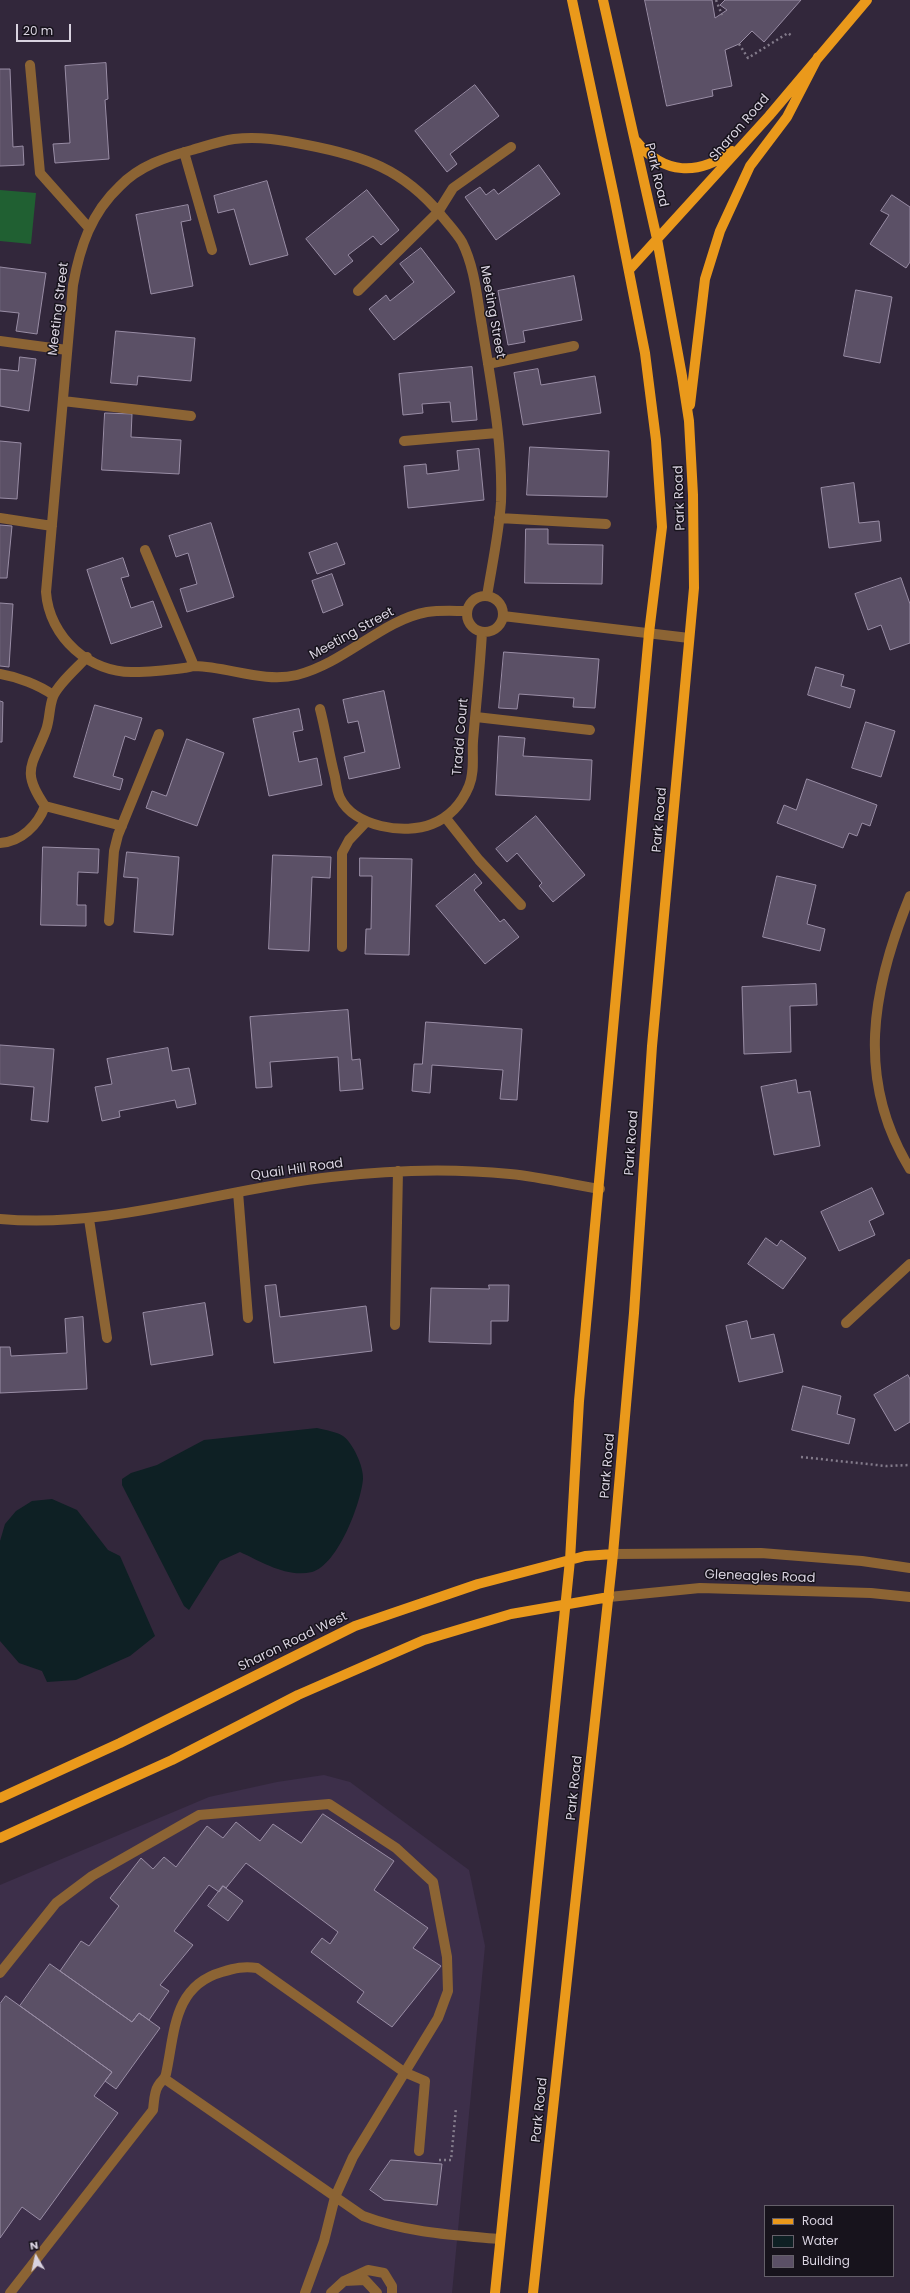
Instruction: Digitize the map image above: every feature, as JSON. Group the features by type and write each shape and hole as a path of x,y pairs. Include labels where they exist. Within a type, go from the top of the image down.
{"main road":[{"name":"Park Road","path":"495,2293 566,1603 570,1560 579,1401 600,1189 648,634 662,527 661,488 645,353 572,0"},
{"name":"Park Road","path":"532,2293 614,1554 634,1313 652,1046 694,588 694,534 689,421 657,239 603,0"},
{"name":"Sharon Road","path":"629,270 748,139 867,0"},
{"path":"689,421 705,279 720,231 734,196 750,166 787,117 818,58"},
{"path":"635,140 653,158 684,169 698,168 718,161 748,139"},
{"name":"Sharon Road West","path":"0,1798 120,1743 355,1626 478,1584 585,1556 614,1554"},
{"path":"0,1838 172,1760 298,1695 424,1640 511,1614 566,1603 609,1597"}],"street":[{"path":"30,65 40,173 89,228"},
{"name":"Meeting Street","path":"467,611 427,612 406,619 330,664 295,675 271,677 194,666 135,672 117,672 100,666 76,651 62,638 52,621 46,602 73,285 79,256 89,228 102,205 130,177 152,163 184,152 235,139 262,138 346,153 380,165 407,180 430,200 456,233 472,268 488,364 500,456 501,502 488,596"},
{"path":"358,291 438,212 453,188 511,147"},
{"path":"184,152 212,250"},
{"path":"0,341 67,350"},
{"path":"488,364 574,346"},
{"path":"63,401 191,416"},
{"path":"404,441 497,433"},
{"path":"0,518 52,526"},
{"path":"498,518 606,524"},
{"path":"145,550 194,666"},
{"path":"488,596 499,603 503,616 496,628 482,632 470,625 467,611 474,599 488,596"},
{"path":"503,616 689,638"},
{"name":"Tradd Court","path":"320,709 340,798 350,810 366,822 406,828 425,827 445,817 462,801 470,785 474,766 482,632"},
{"path":"87,657 53,695 46,729 32,759 30,772 32,782 46,806 122,826"},
{"path":"0,674 38,686 53,695"},
{"path":"476,717 590,730"},
{"path":"109,921 114,851 122,826 159,734"},
{"path":"0,843 9,842 35,825 46,806"},
{"path":"445,817 479,860 521,905"},
{"path":"342,947 342,853 349,840 366,822"},
{"path":"910,896 884,968 876,1006 875,1046 881,1098 888,1123 910,1169"},
{"path":"395,1325 398,1171"},
{"name":"Quail Hill Road","path":"0,1219 28,1221 89,1219 330,1177 398,1171 450,1171 510,1174 600,1189"},
{"path":"238,1192 248,1318"},
{"path":"89,1219 107,1338"},
{"path":"846,1322 910,1264"},
{"name":"Gleneagles Road","path":"614,1554 761,1553 862,1561 910,1568"},
{"name":"Gleneagles Road","path":"609,1597 700,1588 871,1594 910,1597"},
{"path":"0,1973 56,1903 92,1876 200,1815 329,1804 396,1848 433,1882 447,1957 448,1991 438,2018 353,2157 335,2196 324,2241 305,2293"},
{"path":"10,2293 153,2110 158,2086 165,2079 174,2027 186,1996 204,1978 242,1966 257,1968 404,2072 425,2081 419,2151"},
{"path":"165,2079 363,2216 384,2224 410,2230 500,2239"},
{"path":"331,2293 344,2281 368,2270 384,2273 392,2286 392,2293"},
{"path":"344,2281 365,2280 377,2293"}],"path":[{"path":"716,0 722,15"},
{"path":"739,44 748,58 788,33 792,36"},
{"path":"801,1457 886,1466 910,1465"},
{"path":"439,2160 451,2160 456,2108"}],"shaded area":[{"path":"324,1775 350,1782 469,1870 485,1946 452,2293 0,2293 0,1885 209,1797 277,1782"}],"green space":[{"path":"0,190 36,193 31,244 0,241"}],"water":[{"path":"317,1428 338,1433 347,1439 357,1456 363,1474 358,1503 353,1517 339,1546 331,1558 322,1567 312,1572 293,1573 275,1568 240,1552 220,1561 189,1610 184,1606 122,1485 122,1479 131,1473 157,1465 204,1440"},
{"path":"52,1499 77,1510 108,1550 120,1556 155,1636 130,1656 76,1680 47,1682 42,1671 19,1663 0,1641 0,1541 5,1524 16,1511 32,1501"}],"building":[{"path":"645,0 712,0 715,18 727,10 720,5 725,0 801,0 764,42 752,31 739,44 725,50 732,86 712,90 713,96 667,106"},
{"path":"106,63 108,99 105,100 109,159 55,163 53,144 70,143 65,66"},
{"path":"0,69 10,69 13,147 23,146 24,165 0,166"},
{"path":"475,85 499,116 450,154 457,164 447,172 415,131"},
{"path":"539,165 560,194 496,240 465,197 480,187 486,195 494,189 498,194"},
{"path":"267,181 288,255 250,265 234,209 218,213 214,196"},
{"path":"367,190 399,230 381,245 373,236 348,255 353,261 335,275 306,239"},
{"path":"892,195 910,207 910,262 906,268 870,244 889,215 881,211"},
{"path":"188,205 191,220 181,222 193,286 151,294 136,215"},
{"path":"421,248 455,292 394,340 369,309 386,295 390,301 414,282 400,264"},
{"path":"0,267 46,273 37,334 16,331 19,313 0,311"},
{"path":"574,276 582,320 523,331 525,342 508,345 498,291"},
{"path":"856,290 892,297 880,363 844,356"},
{"path":"116,331 195,338 191,381 138,376 137,385 111,383"},
{"path":"20,357 36,359 29,411 0,406 0,369 18,371"},
{"path":"472,367 477,420 452,422 450,402 422,404 423,413 403,415 399,374"},
{"path":"538,369 541,385 595,376 601,413 523,425 514,373"},
{"path":"105,413 132,414 131,437 181,440 179,474 102,470"},
{"path":"0,441 21,443 17,499 0,498"},
{"path":"530,447 609,451 607,497 527,495"},
{"path":"479,449 484,500 408,508 404,466 426,464 427,474 459,470 457,451"},
{"path":"854,483 859,523 879,521 881,541 829,548 821,488"},
{"path":"211,523 234,597 187,612 180,589 197,584 188,553 176,557 169,536"},
{"path":"0,525 12,526 7,578 0,578"},
{"path":"526,529 548,529 548,544 603,545 602,584 525,583"},
{"path":"337,543 345,564 317,574 309,553"},
{"path":"123,558 129,576 121,578 131,608 153,601 162,627 111,644 87,570"},
{"path":"332,574 343,605 323,613 312,581"},
{"path":"901,578 910,604 910,643 890,650 881,625 868,630 855,594"},
{"path":"0,603 13,604 9,667 0,666"},
{"path":"504,652 599,659 595,708 573,707 574,698 519,694 517,709 499,708"},
{"path":"816,667 844,675 841,686 855,690 850,708 808,695"},
{"path":"384,691 400,768 349,779 344,757 365,752 358,721 348,723 343,700"},
{"path":"0,701 3,702 2,742 0,742"},
{"path":"95,705 142,718 135,740 125,736 113,776 123,779 120,790 74,777"},
{"path":"299,709 303,730 293,732 299,762 317,758 322,785 269,796 253,719"},
{"path":"866,722 895,731 881,777 852,768"},
{"path":"499,736 525,738 523,756 592,760 590,800 496,795"},
{"path":"187,739 224,753 197,826 146,808 152,791 166,796"},
{"path":"807,779 877,805 870,826 862,823 857,836 849,833 843,848 777,823 784,805 796,810"},
{"path":"536,816 585,875 553,902 539,886 542,883 517,853 507,862 496,849"},
{"path":"43,847 99,849 98,873 78,872 77,905 86,905 86,926 41,925"},
{"path":"127,852 179,857 173,935 134,932 138,878 124,877"},
{"path":"273,855 331,857 330,878 312,877 309,951 269,949"},
{"path":"360,858 412,859 409,955 365,954 366,929 371,929 372,876 360,876"},
{"path":"475,874 482,883 474,890 500,922 504,919 519,937 485,964 436,906"},
{"path":"777,876 816,885 807,924 825,929 820,951 763,937"},
{"path":"816,984 817,1005 790,1006 791,1052 744,1054 742,987"},
{"path":"348,1010 352,1060 360,1059 363,1089 340,1091 338,1057 270,1062 272,1087 256,1088 250,1017"},
{"path":"426,1022 522,1029 517,1100 500,1099 503,1070 432,1065 430,1093 412,1091 414,1064 422,1064"},
{"path":"0,1045 54,1049 48,1122 31,1120 34,1087 0,1084"},
{"path":"168,1048 172,1071 189,1068 196,1104 177,1108 175,1100 119,1111 120,1117 102,1121 95,1087 112,1084 107,1059"},
{"path":"796,1080 798,1093 810,1091 820,1146 774,1155 761,1087"},
{"path":"872,1188 884,1214 869,1221 875,1235 839,1251 821,1212"},
{"path":"766,1238 777,1246 781,1240 806,1258 783,1289 748,1264"},
{"path":"276,1285 280,1317 366,1306 372,1351 274,1363 265,1286"},
{"path":"489,1285 509,1285 508,1321 491,1321 491,1344 429,1342 431,1288 489,1289"},
{"path":"205,1303 213,1355 151,1365 143,1313"},
{"path":"83,1317 87,1389 0,1393 0,1347 10,1347 11,1356 67,1353 65,1319"},
{"path":"747,1321 751,1339 774,1334 783,1372 739,1382 726,1326"},
{"path":"908,1375 910,1379 910,1422 895,1431 874,1395"},
{"path":"803,1386 841,1396 837,1414 855,1419 849,1444 792,1430"},
{"path":"323,1814 394,1861 374,1890 428,1928 413,1948 441,1966 392,2027 357,2002 364,1992 311,1952 322,1938 330,1944 338,1932 246,1863 226,1888 223,1886 219,1892 209,1885 174,1931 193,1945 160,1985 169,1991 149,2020 139,2013 132,2022 60,1971 81,1941 89,1946 119,1906 110,1898 141,1858 153,1869 164,1857 176,1867 207,1826 223,1838 236,1822 260,1841 273,1824 301,1843"},
{"path":"223,1886 243,1901 228,1921 208,1906"},
{"path":"50,1964 132,2022 139,2013 160,2028 116,2089 105,2081 112,2072 20,2006"},
{"path":"6,1996 112,2072 94,2096 118,2113 40,2220 22,2207 0,2238 0,2004"},
{"path":"391,2160 442,2164 437,2205 384,2200 370,2190"}]}
